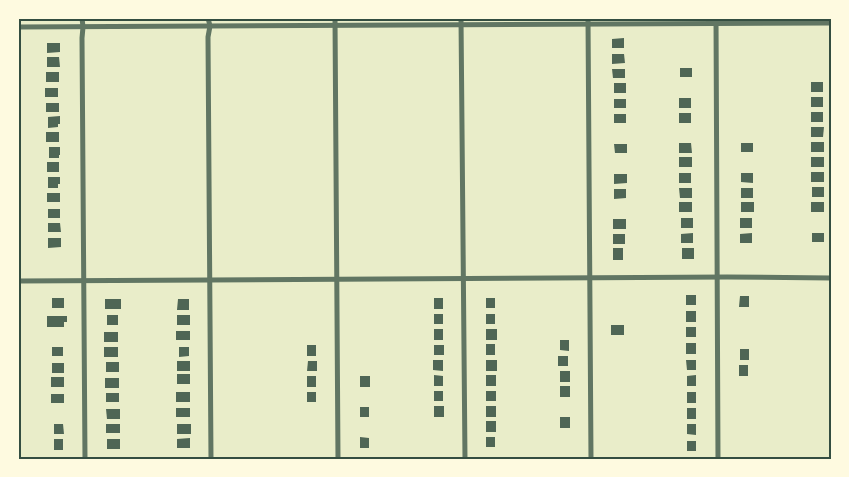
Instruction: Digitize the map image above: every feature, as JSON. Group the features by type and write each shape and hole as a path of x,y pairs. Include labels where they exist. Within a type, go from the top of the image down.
{"street":[{"path":"82,18 85,459"},
{"path":"208,18 210,26 208,37 212,459"},
{"path":"335,18 339,459"},
{"path":"18,27 336,26 461,21 831,23"},
{"path":"461,21 465,459"},
{"path":"588,21 591,459"},
{"path":"716,21 718,459"},
{"path":"18,281 831,278"}],"building":[{"path":"624,38 624,48 612,48 612,39"},
{"path":"47,43 60,43 60,52 47,53"},
{"path":"612,54 624,54 625,63 612,64"},
{"path":"47,57 59,57 60,67 47,67"},
{"path":"680,68 692,68 692,77 680,77"},
{"path":"612,69 625,69 625,78 613,78"},
{"path":"46,72 59,72 59,82 46,82"},
{"path":"811,82 823,82 823,92 811,92"},
{"path":"614,83 626,83 626,93 614,93"},
{"path":"45,88 58,88 58,97 45,97"},
{"path":"811,97 823,97 823,107 811,107"},
{"path":"679,98 691,98 691,108 679,108"},
{"path":"614,99 626,99 626,108 614,108"},
{"path":"46,103 59,103 59,112 46,112"},
{"path":"811,112 823,112 823,122 811,122"},
{"path":"679,113 691,113 691,123 679,123"},
{"path":"614,114 626,114 626,123 614,123"},
{"path":"60,116 58,127 48,128 48,117"},
{"path":"811,127 824,127 823,137 811,137"},
{"path":"46,132 59,132 59,142 46,142"},
{"path":"811,142 824,142 824,152 811,152"},
{"path":"679,143 691,143 692,153 679,153"},
{"path":"741,143 753,143 753,152 741,152"},
{"path":"614,144 627,144 627,153 615,153"},
{"path":"49,147 60,147 59,158 49,158"},
{"path":"679,157 692,157 692,167 679,167"},
{"path":"811,157 824,157 824,167 811,167"},
{"path":"47,162 59,162 59,172 47,172"},
{"path":"811,172 824,172 824,182 811,182"},
{"path":"679,173 691,173 691,183 679,183"},
{"path":"741,173 753,173 753,183 741,182"},
{"path":"614,174 627,174 627,183 614,184"},
{"path":"48,177 60,177 58,188 48,188"},
{"path":"812,187 824,187 824,197 812,197"},
{"path":"679,188 692,188 692,198 680,198"},
{"path":"741,188 753,188 753,198 741,198"},
{"path":"614,189 626,189 626,198 614,199"},
{"path":"47,193 60,193 60,202 47,202"},
{"path":"679,202 692,202 692,212 679,212"},
{"path":"741,202 754,202 754,212 741,212"},
{"path":"811,202 824,202 824,212 811,212"},
{"path":"48,209 60,209 60,218 48,218"},
{"path":"681,218 693,218 693,228 681,228"},
{"path":"740,218 752,218 752,228 740,228"},
{"path":"613,219 626,219 626,229 613,229"},
{"path":"48,223 60,223 61,232 48,232"},
{"path":"693,233 693,243 681,243 681,234"},
{"path":"752,233 752,243 740,243 740,234"},
{"path":"812,233 824,233 824,242 812,242"},
{"path":"613,234 625,234 625,244 613,244"},
{"path":"48,238 61,238 61,247 48,248"},
{"path":"613,248 623,248 623,260 613,260"},
{"path":"682,248 694,248 694,259 682,259"},
{"path":"686,295 696,295 696,305 686,305"},
{"path":"740,296 749,296 749,307 739,307"},
{"path":"52,298 64,298 64,308 52,308"},
{"path":"434,298 443,298 443,309 434,309"},
{"path":"486,298 495,298 495,308 486,308"},
{"path":"105,299 121,299 121,309 105,309"},
{"path":"178,299 189,299 189,310 177,310"},
{"path":"686,311 696,311 696,322 686,322"},
{"path":"434,314 443,314 443,324 434,324"},
{"path":"486,314 495,314 495,324 486,324"},
{"path":"107,315 118,315 118,325 107,325"},
{"path":"177,315 190,315 190,325 177,325"},
{"path":"47,316 67,316 67,322 64,322 64,327 47,327"},
{"path":"611,325 624,325 624,335 611,335"},
{"path":"686,327 696,327 696,337 686,337"},
{"path":"434,329 443,329 443,340 434,340"},
{"path":"486,329 497,329 497,340 486,340"},
{"path":"176,331 190,331 190,340 176,340"},
{"path":"104,332 118,332 118,342 104,342"},
{"path":"560,340 569,340 569,351 560,350"},
{"path":"686,343 696,343 696,354 686,354"},
{"path":"486,344 495,344 495,355 486,355"},
{"path":"307,345 316,345 316,356 307,356"},
{"path":"434,345 444,345 444,355 434,355"},
{"path":"52,347 63,347 63,356 52,356"},
{"path":"104,347 118,347 118,357 104,357"},
{"path":"179,347 189,347 189,356 179,357"},
{"path":"740,349 749,349 749,360 740,360"},
{"path":"558,356 568,356 568,366 558,366"},
{"path":"433,360 443,360 443,371 433,370"},
{"path":"486,360 497,360 497,371 486,371"},
{"path":"686,360 696,360 696,370 687,370"},
{"path":"177,361 190,361 190,371 177,371"},
{"path":"308,361 317,361 317,371 307,371"},
{"path":"106,362 119,362 119,372 106,372"},
{"path":"52,363 64,363 64,373 52,373"},
{"path":"739,365 748,365 748,376 739,376"},
{"path":"560,371 570,371 570,382 560,382"},
{"path":"177,374 190,374 190,384 177,384"},
{"path":"434,375 443,376 443,386 434,386"},
{"path":"486,375 496,375 496,386 486,386"},
{"path":"696,375 696,386 687,386 687,376"},
{"path":"307,376 316,376 316,387 307,387"},
{"path":"360,376 370,376 370,387 360,387"},
{"path":"51,377 64,377 64,387 51,387"},
{"path":"105,378 119,378 119,388 105,388"},
{"path":"560,386 570,386 570,397 560,397"},
{"path":"434,391 443,391 443,401 434,401"},
{"path":"486,391 496,391 496,401 486,401"},
{"path":"176,392 190,392 190,402 176,402"},
{"path":"307,392 316,392 316,402 307,402"},
{"path":"687,392 696,392 696,403 687,403"},
{"path":"106,393 119,393 119,402 106,402"},
{"path":"51,394 64,394 64,403 51,403"},
{"path":"434,406 444,406 444,417 434,417"},
{"path":"486,406 496,406 496,417 486,417"},
{"path":"360,407 369,407 369,417 360,417"},
{"path":"176,408 190,408 190,417 176,417"},
{"path":"687,408 696,408 696,419 687,419"},
{"path":"106,409 120,409 120,419 107,419"},
{"path":"560,417 570,417 570,428 560,428"},
{"path":"486,421 496,421 496,432 486,432"},
{"path":"54,424 63,424 64,434 54,434"},
{"path":"106,424 120,424 120,433 106,433"},
{"path":"177,424 191,424 191,434 177,434"},
{"path":"687,424 696,424 696,435 687,434"},
{"path":"360,437 369,438 369,448 360,448"},
{"path":"486,437 495,437 495,447 486,447"},
{"path":"190,438 190,448 177,448 177,439"},
{"path":"54,439 63,439 63,450 54,450"},
{"path":"107,439 120,439 120,449 107,449"},
{"path":"687,441 696,441 696,451 687,451"}]}
